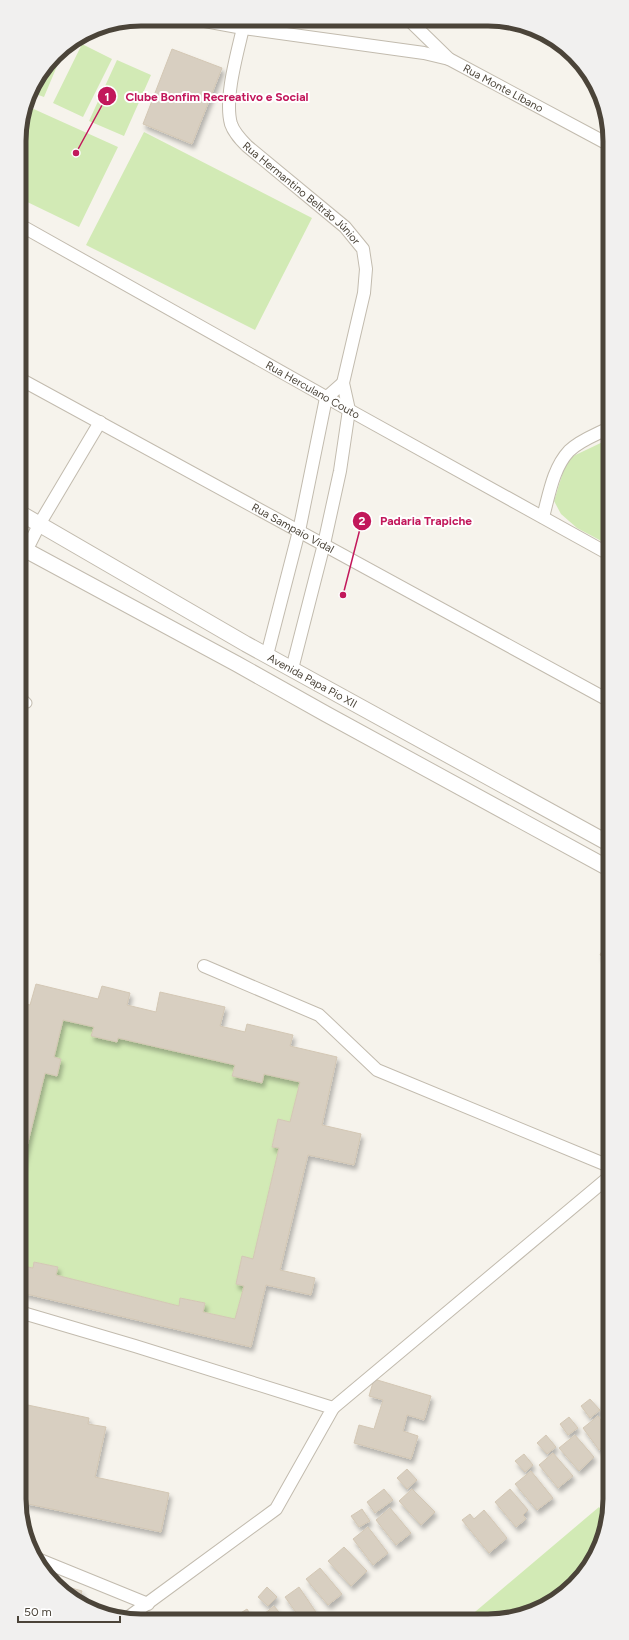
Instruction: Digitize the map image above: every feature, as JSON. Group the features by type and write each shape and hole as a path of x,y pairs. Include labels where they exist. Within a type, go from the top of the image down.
{"street":[{"path":"231,26 424,53 448,59"},
{"name":"Rua Monte Líbano","path":"415,26 448,59 603,141"},
{"name":"Rua Hermantino Beltrão Júnior","path":"242,28 230,102 232,125 238,136 247,146 345,227 363,249 366,269 364,293 343,383 349,410"},
{"name":"Rua Herculano Couto","path":"26,228 326,398 603,551"},
{"name":"Rua Sampaio Vidal","path":"26,382 603,697"},
{"path":"267,655 299,531 326,398 343,383"},
{"path":"292,669 324,544 340,471 349,410"},
{"path":"26,544 100,422"},
{"path":"543,517 553,481 568,452 581,442 603,431"},
{"name":"Avenida Papa Pio XII","path":"26,516 267,655 603,840"},
{"name":"Avenida Papa Pio XII","path":"26,551 237,664 603,865"},
{"path":"512,815 524,796"},
{"path":"204,966 319,1015 376,1070 603,1164"},
{"path":"134,1614 276,1509 333,1408 603,1182"},
{"path":"26,1314 143,1348 333,1408"},
{"path":"45,1562 148,1604"}],"green space":[{"path":"82,44 112,59 83,117 53,103"},
{"path":"117,60 151,75 124,136 89,121"},
{"path":"59,61 44,97 36,94 41,84"},
{"path":"31,108 118,147 79,227 26,201 26,134"},
{"path":"144,132 312,218 255,330 86,245"},
{"path":"603,442 603,542 577,528 561,514 554,501 567,459"},
{"path":"63,1020 94,1027 92,1036 117,1042 118,1038 235,1065 232,1075 264,1074 300,1082 290,1122 278,1119 272,1146 279,1148 253,1259 242,1257 236,1284 244,1286 235,1319 203,1312 205,1303 180,1298 179,1306 56,1275 58,1267 34,1262 33,1268 26,1267 26,1151 45,1073 57,1076 61,1059 54,1057"},
{"path":"599,1507 602,1511 601,1521 597,1536 588,1556 579,1569 558,1590 539,1602 517,1610 503,1613 473,1614"}],"building":[{"path":"172,49 222,68 192,144 143,124"},
{"path":"603,949 603,956 600,955"},
{"path":"36,984 98,999 102,986 130,993 127,1005 156,1012 160,992 225,1007 220,1026 245,1032 247,1024 293,1035 290,1046 337,1057 322,1125 361,1134 354,1165 308,1155 280,1270 315,1278 311,1295 266,1285 251,1347 26,1294 26,1267 33,1268 34,1262 58,1267 56,1275 179,1306 180,1298 205,1303 203,1312 235,1319 244,1286 236,1284 242,1256 253,1259 279,1148 272,1147 278,1119 290,1122 300,1082 264,1074 262,1083 232,1076 235,1065 118,1038 117,1042 91,1036 94,1027 63,1020 54,1057 61,1059 57,1076 45,1073 26,1151 26,1004 30,1005"},
{"path":"374,1379 431,1396 424,1420 407,1415 403,1431 418,1436 411,1459 354,1443 359,1425 374,1429 383,1400 369,1396"},
{"path":"590,1399 600,1410 590,1418 581,1406"},
{"path":"26,1405 89,1418 88,1424 106,1427 95,1477 169,1493 161,1532 26,1504"},
{"path":"598,1416 603,1422 603,1447 599,1450 583,1428"},
{"path":"569,1417 578,1428 568,1435 560,1424"},
{"path":"546,1435 556,1447 547,1454 537,1443"},
{"path":"575,1435 594,1457 579,1471 559,1448"},
{"path":"553,1453 573,1476 558,1488 539,1465"},
{"path":"524,1454 533,1465 525,1472 515,1461"},
{"path":"407,1469 417,1480 407,1489 397,1478"},
{"path":"531,1471 553,1498 537,1510 515,1484"},
{"path":"384,1489 393,1500 375,1513 367,1502"},
{"path":"412,1489 435,1512 421,1525 399,1501"},
{"path":"510,1489 528,1510 523,1515 526,1519 516,1527 495,1502"},
{"path":"390,1508 411,1533 396,1545 376,1520"},
{"path":"362,1509 370,1521 359,1527 351,1516"},
{"path":"484,1510 507,1538 489,1553 462,1520 470,1514 474,1519"},
{"path":"368,1527 388,1553 373,1565 353,1539"},
{"path":"344,1547 367,1571 351,1586 328,1561"},
{"path":"320,1568 342,1594 328,1605 306,1579"},
{"path":"68,1587 82,1591 80,1597"},
{"path":"267,1587 277,1597 268,1606 258,1597"},
{"path":"299,1587 316,1612 313,1614 297,1614 285,1597"},
{"path":"274,1606 281,1614 264,1614"},
{"path":"247,1609 250,1614 239,1614"}],"place":[{"name":"Clube Bonfim Recreativo e Social","path":"76,153"},
{"name":"Padaria Trapiche","path":"343,595"}]}
